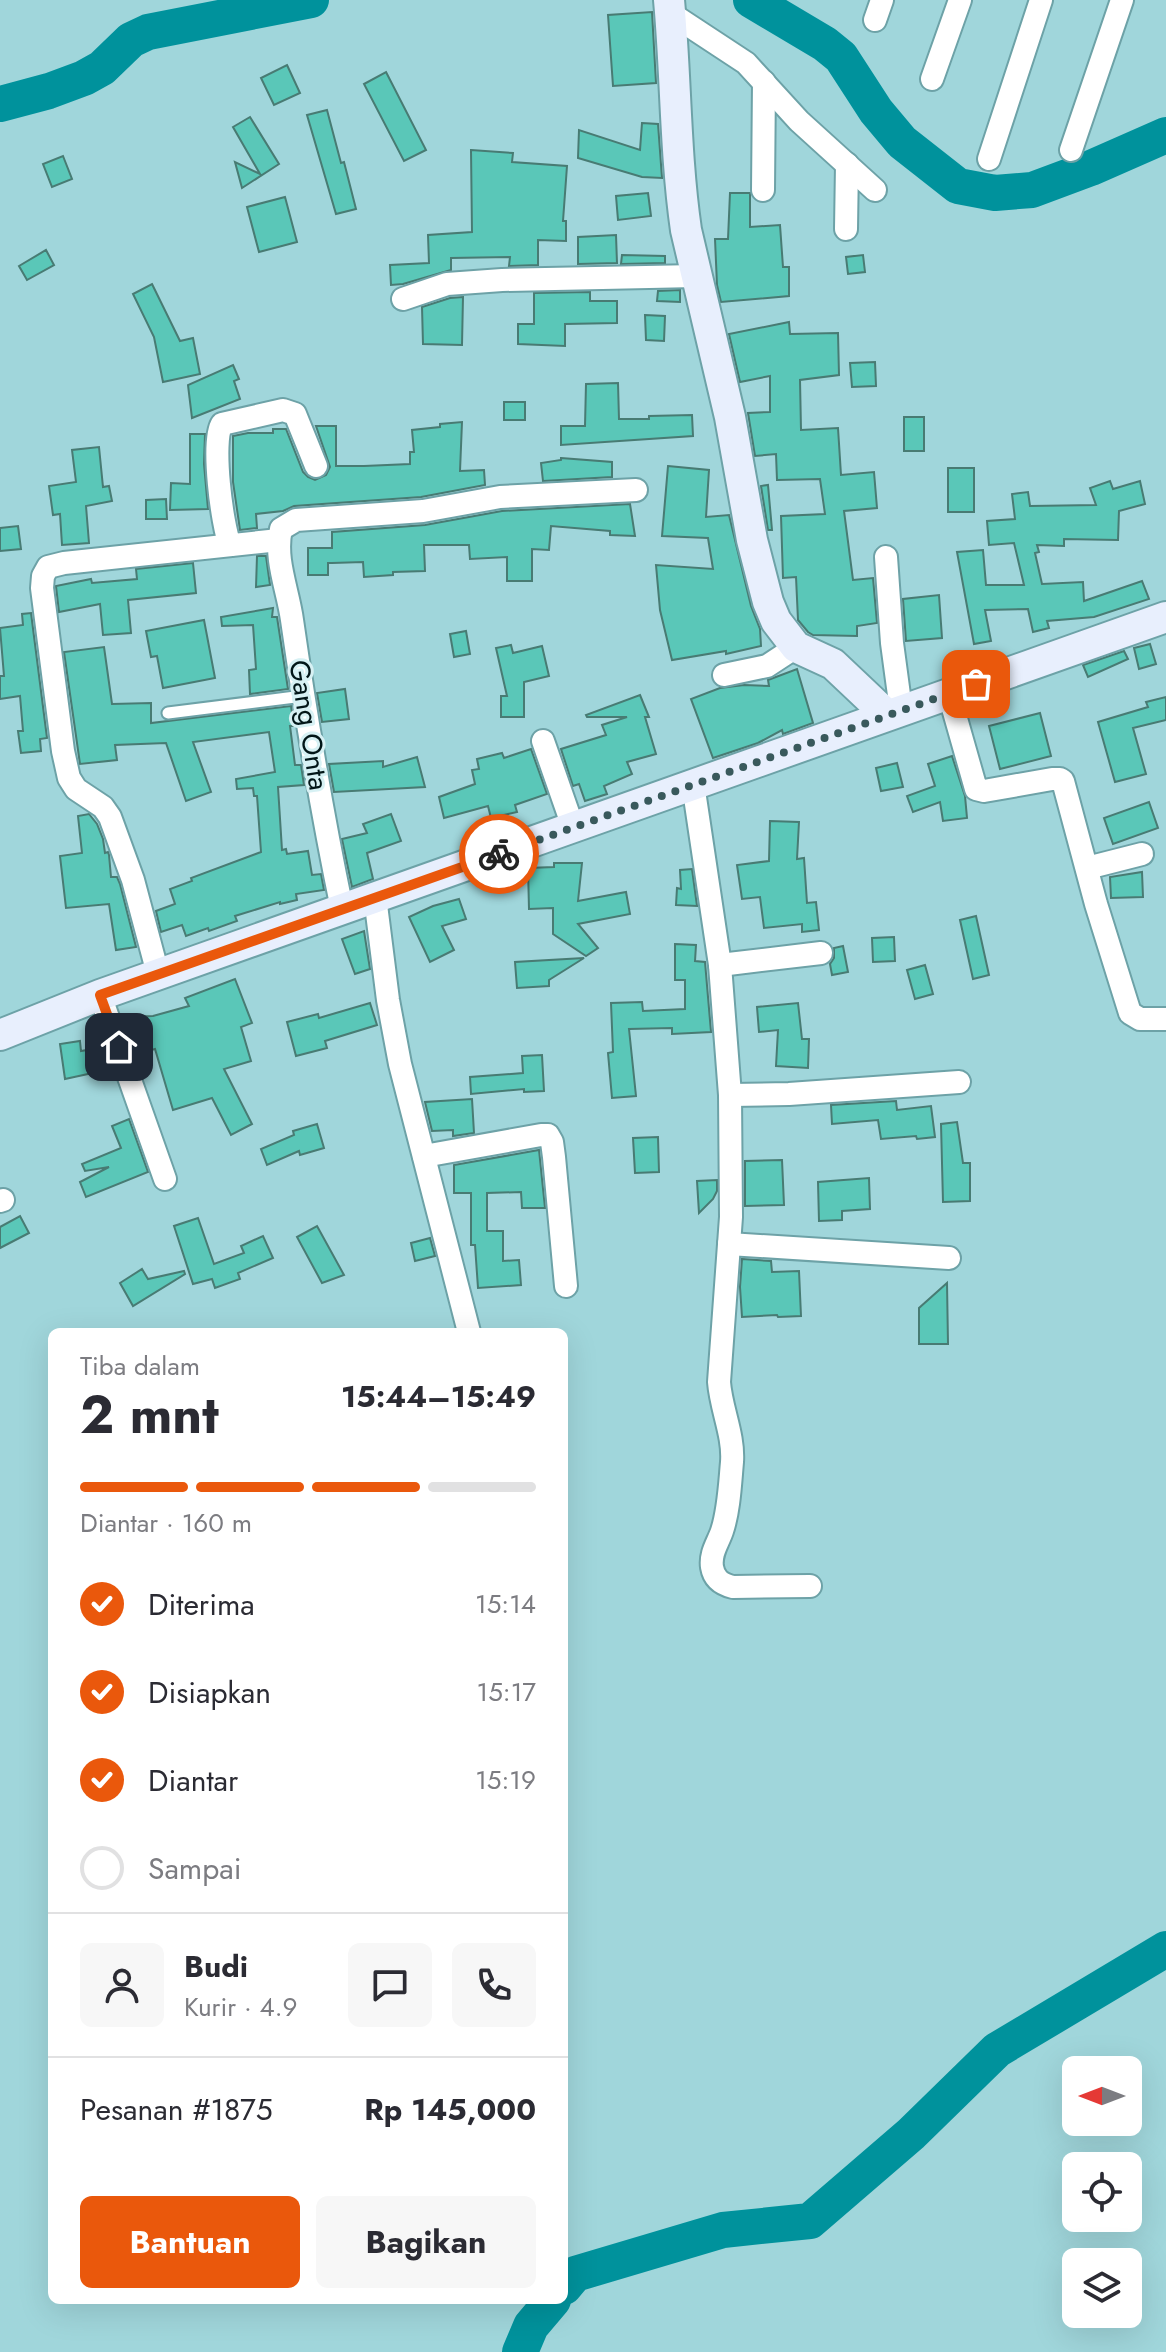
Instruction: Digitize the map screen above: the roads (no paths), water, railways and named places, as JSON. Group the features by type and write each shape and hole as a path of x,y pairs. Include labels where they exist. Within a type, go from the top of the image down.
{"main road":[{"path":"669,7 682,206 730,417 752,540 768,602 776,621 796,647 833,664 894,713"},
{"path":"0,1035 158,974 1166,617"}],"street":[{"path":"932,79 960,0"},
{"path":"989,159 1041,0"},
{"path":"1071,150 1122,0"},
{"path":"669,7 746,63 799,121 875,190"},
{"path":"763,190 764,82"},
{"path":"846,229 847,164"},
{"path":"403,299 447,284 696,276"},
{"path":"230,545 221,503 218,428 222,424 290,411 295,414 316,466"},
{"path":"158,974 133,880 110,817 103,807 76,789 69,778 42,588 48,567 279,540 281,529 296,520 423,511 500,497 636,490"},
{"name":"Gang Onta","path":"279,540 326,833 342,909"},
{"path":"886,557 894,713"},
{"path":"724,675 767,666 796,647"},
{"path":"949,694 976,789 984,791 1052,779 1063,781 1130,1013 1140,1019 1166,1019"},
{"path":"543,741 573,827"},
{"path":"693,784 720,965 730,1095 729,1244 719,1382 732,1449 727,1507 711,1561 713,1571 723,1584 733,1587 810,1586"},
{"path":"1087,868 1142,854"},
{"path":"375,897 400,1064 468,1328"},
{"path":"720,965 821,953"},
{"path":"100,995 165,1179"},
{"path":"730,1095 959,1082"},
{"path":"424,1156 548,1135 554,1157 566,1286"},
{"path":"729,1244 949,1258"}],"lane":[{"path":"168,713 303,696"}],"waterway":[{"path":"0,104 84,78 102,68 131,40 148,32 311,0"},
{"path":"751,0 825,44 841,57 876,111 902,142 958,186 995,193 1032,190 1166,135"},
{"path":"568,2282 575,2274 723,2230 810,2221 911,2134 997,2050 1166,1949"},
{"path":"520,2352 531,2326 550,2304"}]}
